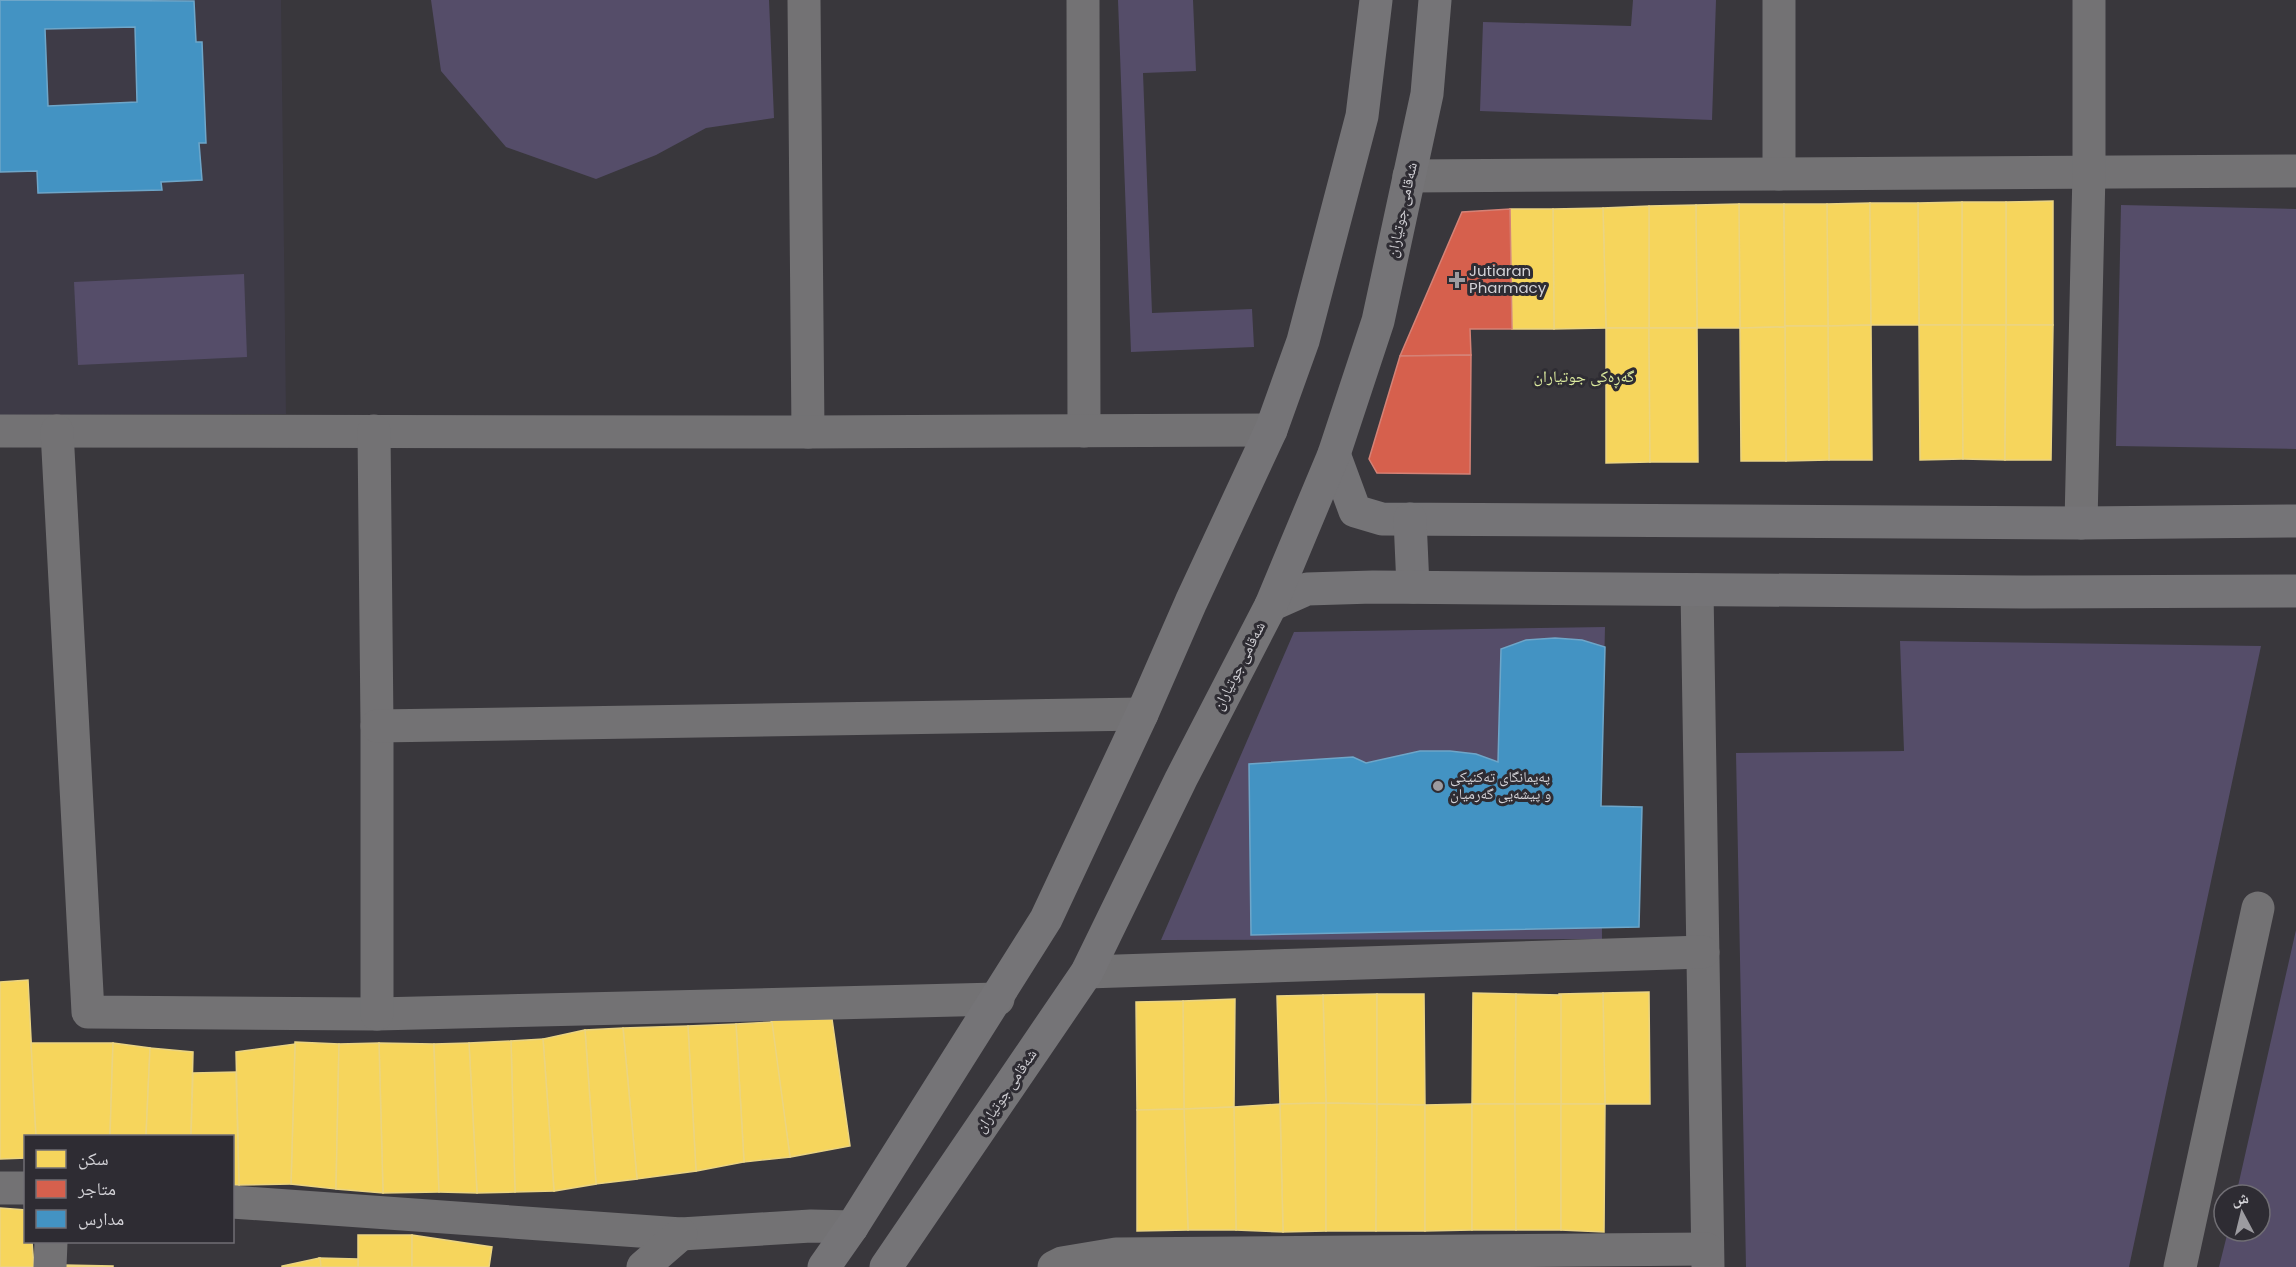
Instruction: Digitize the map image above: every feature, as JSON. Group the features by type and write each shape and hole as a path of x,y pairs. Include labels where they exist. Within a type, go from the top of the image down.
{"main road":[{"path":"824,1267 998,999 1046,919 1271,430 1303,341 1362,116 1376,0"},
{"name":"شەقامی جوتیاران","path":"886,1267 1087,972 1181,779 1271,604 1334,454 1378,321 1426,94 1435,0"},
{"path":"1334,454 1355,511 1382,519 2080,523 2296,521"},
{"path":"1410,519 1413,587"},
{"path":"1271,604 1307,589 1413,587 2296,591"}],"street":[{"path":"804,0 808,432"},
{"path":"1083,0 1084,431"},
{"path":"1779,0 1779,174"},
{"path":"2080,523 2090,172 2089,0"},
{"path":"1409,176 2296,171"},
{"path":"0,431 1271,430"},
{"path":"57,431 88,1012 376,1014 998,999"},
{"path":"374,431 377,726 376,1014"},
{"path":"1054,1267 1062,1263 1116,1261 1707,1258 1697,590"},
{"path":"377,726 1142,714"},
{"path":"2180,1267 2258,908"},
{"path":"1087,972 1703,952"},
{"path":"0,1188 24,1188"},
{"path":"234,1202 681,1234 811,1226 852,1227"},
{"path":"643,1267 681,1234"},
{"path":"51,1243 51,1267"}],"shaded area":[{"path":"0,0 281,0 286,414 0,415"},
{"path":"431,0 769,0 774,118 706,128 656,155 596,179 506,147 441,71"},
{"path":"1118,0 1193,0 1196,71 1143,73 1152,313 1252,309 1254,347 1131,352"},
{"path":"1633,0 1716,0 1712,120 1480,111 1483,22 1631,26"},
{"path":"2121,205 2296,209 2296,449 2116,446"},
{"path":"244,274 247,357 78,365 74,282"},
{"name":"پەیمانگای تەکنیکی و پیشەیی گەرمیان","path":"1605,627 1601,806 1602,939 1161,940 1294,632"},
{"path":"1900,641 2261,646 2129,1267 1746,1267 1736,753 1904,751"},
{"path":"2296,930 2296,1267 2219,1267 2225,1243 2272,1243 2272,1183 2239,1183"}],"building: سكن":[{"path":"2053,201 2053,325 2006,325 2006,202"},
{"path":"1962,202 2006,202 2006,325 1962,325"},
{"path":"1962,202 1962,325 1919,325 1918,203"},
{"path":"1870,203 1871,325 1828,326 1827,204"},
{"path":"1870,203 1918,203 1919,325 1871,325"},
{"path":"1739,204 1784,204 1785,327 1740,328"},
{"path":"1739,204 1740,328 1697,328 1696,205"},
{"path":"1784,204 1827,204 1828,326 1785,326"},
{"path":"1696,205 1697,328 1649,328 1649,206"},
{"path":"1649,206 1649,328 1606,328 1603,208"},
{"path":"1603,208 1606,328 1554,329 1553,209"},
{"path":"1510,209 1553,209 1554,329 1512,329"},
{"path":"1871,325 1872,460 1829,460 1828,326"},
{"path":"1919,325 1962,325 1963,459 1920,460"},
{"path":"1962,325 2006,325 2005,460 1963,459"},
{"path":"2006,325 2053,325 2051,460 2005,460"},
{"path":"1785,326 1828,326 1829,460 1786,461"},
{"path":"1785,327 1786,461 1741,461 1740,328"},
{"path":"1606,328 1649,328 1650,462 1606,463"},
{"path":"1649,328 1697,328 1698,462 1650,462"},
{"path":"28,980 36,1135 24,1135 24,1158 0,1159 0,982"},
{"path":"1649,992 1650,1104 1605,1104 1603,993"},
{"path":"1473,993 1516,994 1515,1104 1472,1104"},
{"path":"1603,993 1605,1104 1561,1104 1559,994"},
{"path":"1377,994 1377,1104 1326,1103 1323,995"},
{"path":"1377,994 1424,994 1425,1105 1377,1104"},
{"path":"1516,994 1561,995 1561,1104 1515,1104"},
{"path":"1323,995 1326,1103 1280,1104 1277,996"},
{"path":"1235,999 1234,1107 1184,1109 1183,1001"},
{"path":"1183,1001 1184,1109 1137,1110 1136,1002"},
{"path":"832,1019 850,1146 790,1157 771,1020"},
{"path":"772,1022 790,1157 744,1162 736,1024"},
{"path":"736,1024 744,1162 696,1171 688,1026"},
{"path":"688,1026 696,1171 637,1179 623,1028"},
{"path":"623,1028 637,1179 596,1184 585,1030"},
{"path":"585,1030 596,1184 554,1191 543,1039"},
{"path":"543,1039 554,1191 515,1192 511,1041"},
{"path":"511,1041 515,1192 477,1193 469,1043"},
{"path":"295,1042 339,1044 336,1189 291,1184"},
{"path":"31,1043 113,1043 110,1135 36,1135"},
{"path":"113,1043 150,1048 146,1135 110,1135"},
{"path":"379,1043 434,1044 439,1192 383,1193"},
{"path":"379,1043 383,1193 336,1189 339,1044"},
{"path":"469,1043 477,1193 439,1192 434,1044"},
{"path":"295,1044 291,1184 239,1185 236,1052"},
{"path":"150,1048 193,1052 191,1135 146,1135"},
{"path":"236,1072 239,1185 234,1185 234,1135 191,1135 193,1073"},
{"path":"1326,1103 1326,1231 1283,1232 1280,1104"},
{"path":"1326,1103 1377,1104 1376,1231 1326,1231"},
{"path":"1280,1104 1283,1232 1236,1230 1234,1107"},
{"path":"1377,1104 1425,1105 1425,1231 1376,1231"},
{"path":"1472,1104 1472,1230 1425,1231 1425,1105"},
{"path":"1472,1104 1515,1104 1516,1230 1472,1230"},
{"path":"1515,1104 1561,1104 1561,1230 1516,1230"},
{"path":"1561,1104 1605,1104 1604,1232 1561,1230"},
{"path":"1234,1107 1236,1230 1188,1230 1184,1109"},
{"path":"1184,1109 1188,1230 1137,1231 1137,1110"},
{"path":"0,1208 24,1210 24,1243 32,1243 34,1267 0,1267"},
{"path":"358,1235 412,1235 412,1267 358,1267"},
{"path":"412,1235 492,1247 489,1267 412,1267"},
{"path":"319,1258 358,1259 358,1267 320,1267"},
{"path":"320,1258 321,1267 282,1267 282,1266"},
{"path":"63,1265 113,1266 113,1267 63,1267"}],"building: متاجر":[{"path":"1510,209 1512,329 1470,329 1471,355 1400,356 1462,212"},
{"path":"1471,355 1470,474 1377,473 1369,459 1400,356"}],"building: مدارس":[{"path":"0,0 194,1 196,42 202,42 206,143 199,143 202,180 161,182 162,190 38,193 37,171 0,172","holes":["135,27 137,102 48,106 45,29"]},
{"path":"1555,638 1582,640 1605,647 1601,806 1642,807 1639,927 1251,935 1249,764 1353,757 1366,763 1420,751 1476,754 1498,762 1501,649 1526,640"}],"place":[{"name":"Jutiaran Pharmacy","path":"1457,280"},
{"name":"پەیمانگای تەکنیکی و پیشەیی گەرمیان","path":"1438,786"}],"district":[{"name":"گەڕەکی جوتیاران","path":"1584,376"}]}
